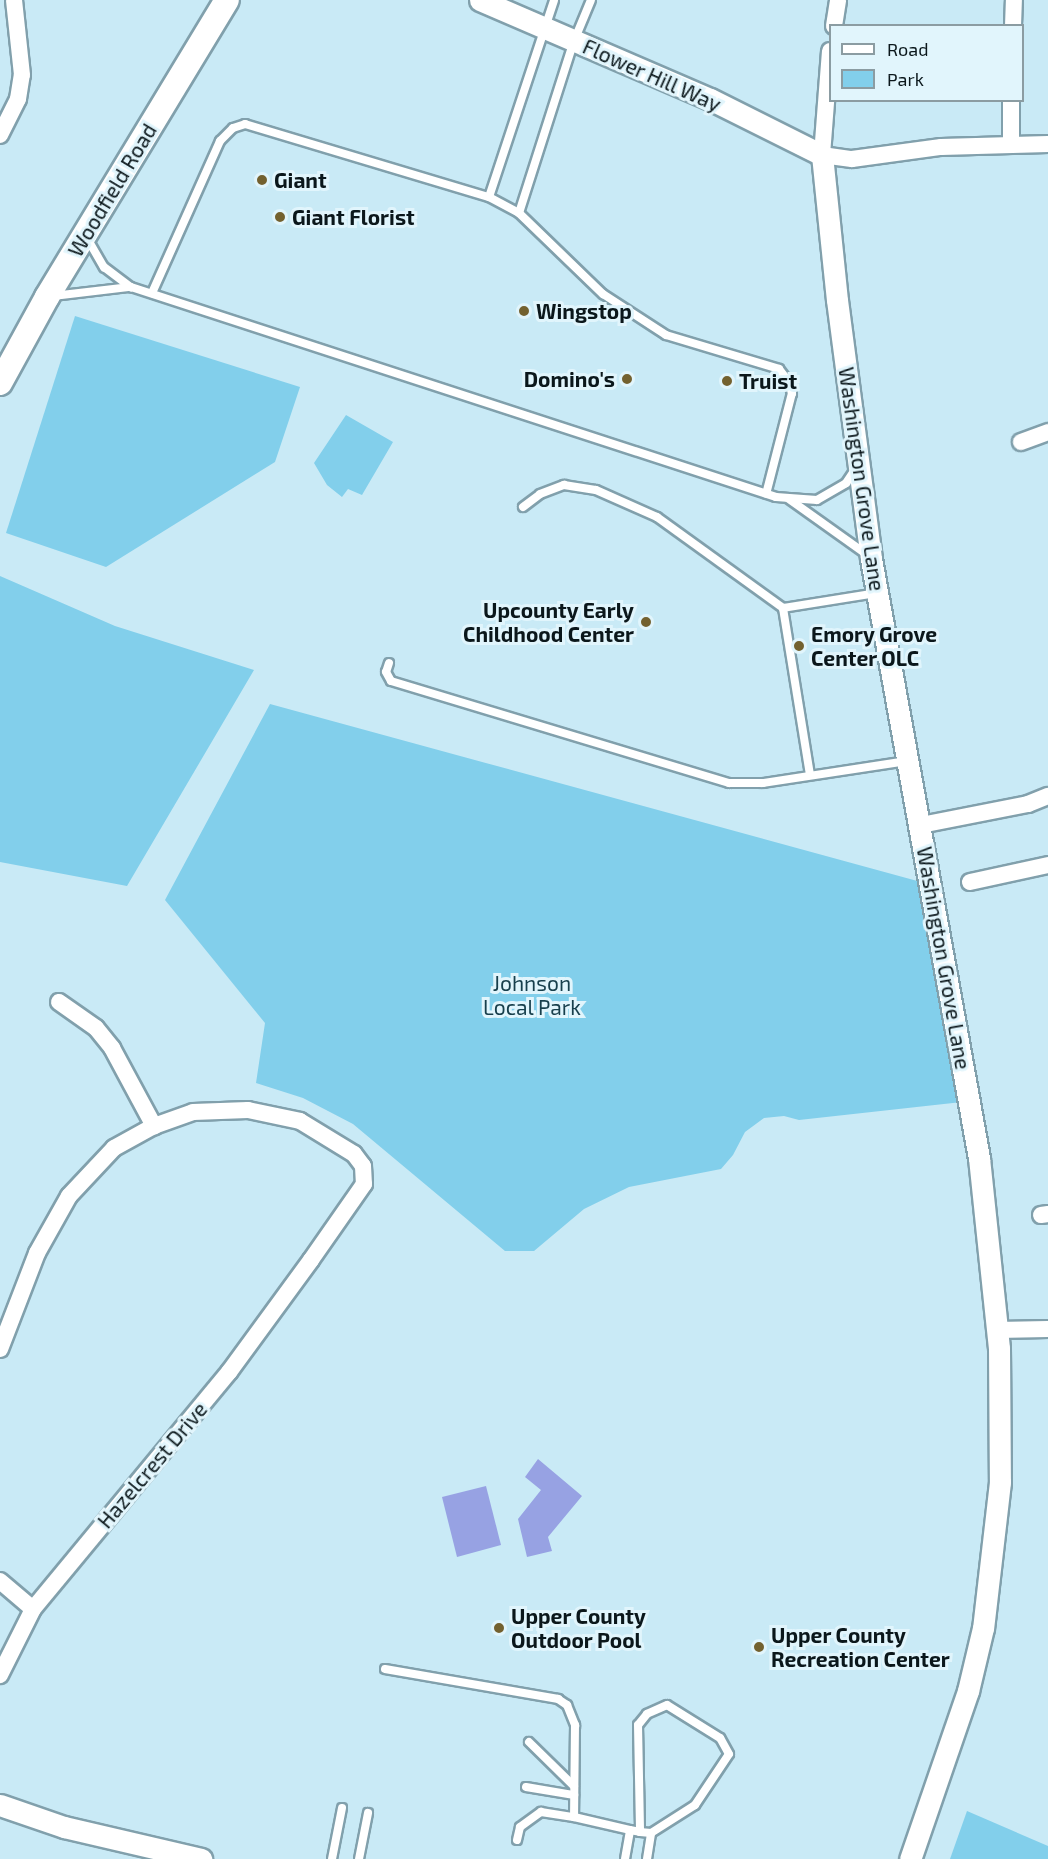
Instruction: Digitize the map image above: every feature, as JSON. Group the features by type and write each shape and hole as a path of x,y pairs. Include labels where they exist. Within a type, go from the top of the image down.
{"main road":[{"name":"Woodfield Road","path":"0,382 47,297 227,0"}],"street":[{"path":"0,135 18,99 22,75 14,0"},
{"name":"Flower Hill Way","path":"480,0 710,99 822,155"},
{"path":"834,24 838,0"},
{"path":"1013,24 1014,0"},
{"name":"Washington Grove Lane","path":"829,74 822,155 859,464 872,559 979,1158 997,1330 1000,1482 982,1628 968,1691 910,1859"},
{"path":"1011,102 1011,143"},
{"path":"822,155 852,159 907,150 1011,143 1048,144"},
{"path":"1021,442 1048,432"},
{"path":"921,825 1028,804 1048,796"},
{"path":"970,882 1048,866"},
{"path":"59,1002 96,1028 112,1048 154,1126"},
{"name":"Hazelcrest Drive","path":"0,1346 37,1253 69,1196 114,1148 154,1126 193,1112 248,1110 300,1121 354,1154 363,1166 364,1184 311,1260 229,1372 33,1609 0,1675"},
{"path":"997,1330 1048,1329"},
{"path":"0,1581 33,1609"},
{"path":"0,1805 64,1827 201,1859"}],"lane":[{"path":"489,197 542,27 554,0"},
{"path":"519,213 574,41 591,0"},
{"path":"152,293 220,141 232,128 245,124 489,197 519,213 603,294 666,335 779,369 788,381 792,393 766,494"},
{"path":"85,235 104,267 131,287 766,494 789,499 817,500 832,494 846,483 859,464"},
{"path":"47,297 131,287"},
{"path":"523,507 540,494 564,485 596,490 657,517 783,608 878,593"},
{"path":"789,499 872,559"},
{"path":"783,608 810,776"},
{"path":"389,663 386,672 391,681 729,783 763,783 909,760"},
{"path":"385,1669 558,1699 567,1705 575,1725 574,1817"},
{"path":"517,1840 520,1827 540,1812 574,1817 630,1830 640,1832 651,1833 695,1805 729,1754 720,1738 667,1705 647,1714 638,1725 635,1736 640,1832"},
{"path":"529,1742 574,1791"},
{"path":"526,1787 574,1791"},
{"path":"332,1859 342,1808"},
{"path":"359,1859 368,1813"},
{"path":"625,1859 630,1830"},
{"path":"647,1859 651,1833"}],"green space":[{"path":"75,316 300,387 275,462 106,567 6,533"},
{"path":"346,415 393,442 362,495 348,489 342,497 327,485 314,463"},
{"path":"0,576 115,626 254,670 127,886 0,862"},
{"name":"Johnson Local Park","path":"270,704 921,882 962,1102 799,1120 784,1116 764,1118 745,1132 733,1155 721,1169 629,1187 584,1209 534,1251 505,1251 353,1124 303,1098 256,1083 265,1023 165,900"},
{"path":"967,1811 1048,1846 1048,1859 950,1859"}],"shaded area":[{"path":"538,1459 582,1496 548,1537 552,1551 527,1557 518,1519 541,1490 525,1477"},
{"path":"486,1486 501,1545 457,1557 442,1497"}],"place":[{"name":"Giant","path":"262,180"},
{"name":"Giant Florist","path":"280,217"},
{"name":"Wingstop","path":"524,311"},
{"name":"Domino's","path":"627,379"},
{"name":"Truist","path":"727,381"},
{"name":"Upcounty Early Childhood Center","path":"646,622"},
{"name":"Emory Grove Center OLC","path":"799,646"},
{"name":"Upper County Outdoor Pool","path":"499,1628"},
{"name":"Upper County Recreation Center","path":"759,1647"}]}
